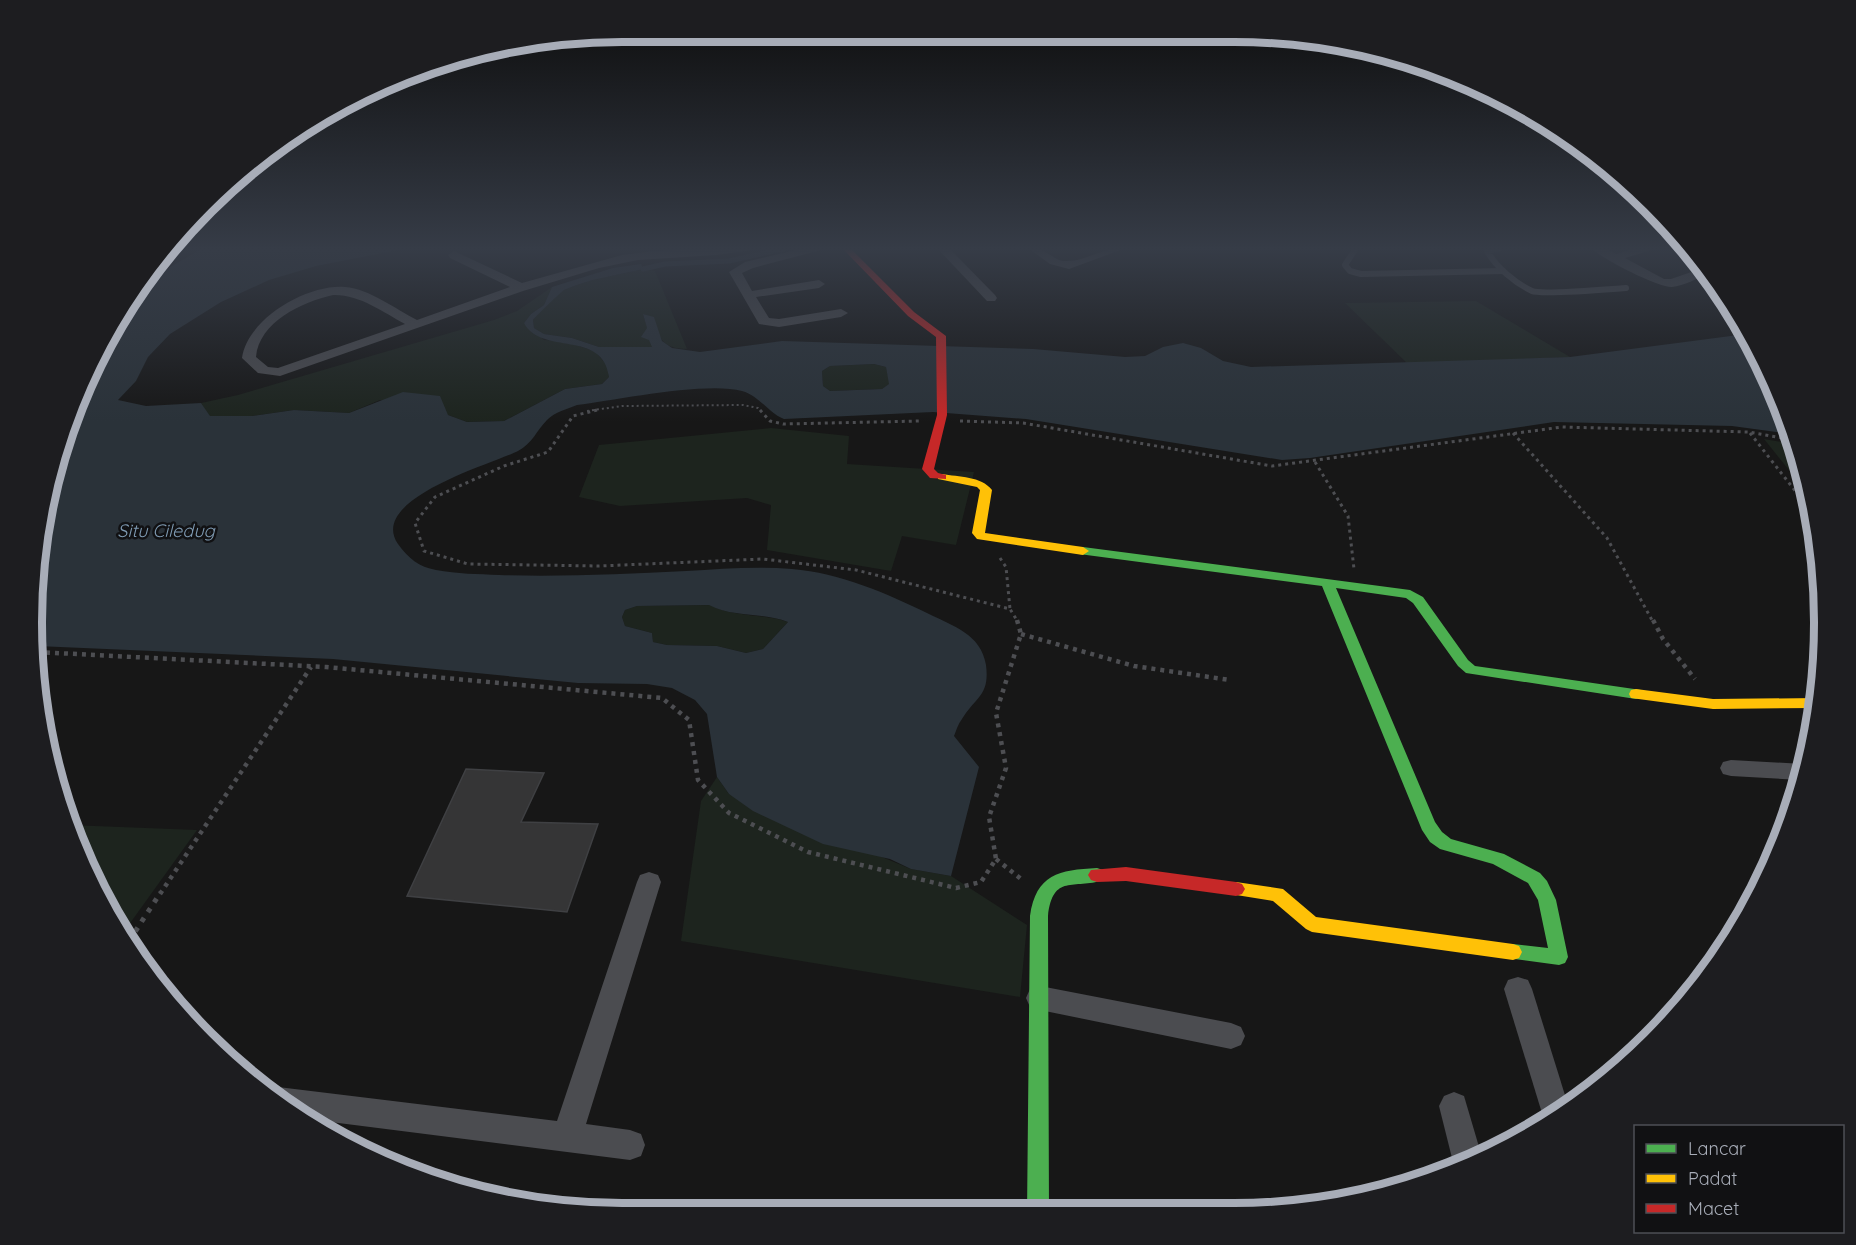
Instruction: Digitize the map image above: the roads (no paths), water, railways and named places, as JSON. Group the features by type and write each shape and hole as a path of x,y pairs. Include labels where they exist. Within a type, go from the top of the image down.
{"street":[{"path":"295,306 273,317 250,344 249,358 259,370 267,373 280,372 468,306"},
{"path":"378,306 416,325"},
{"path":"755,306 764,321 771,323 841,313"},
{"path":"903,306 936,331 942,341 941,418 928,469 934,476 981,484 985,487 978,533 992,539 1410,594 1418,600 1463,663 1471,670 1480,673 1713,704 1808,703"},
{"path":"1038,1203 1039,916 1042,897 1054,883 1071,876 1126,874 1277,894 1312,924 1532,956 1559,957 1543,887 1533,876 1519,867 1446,844 1436,837 1428,825 1327,583"},
{"path":"1731,768 1794,772"},
{"path":"567,1137 649,882"},
{"path":"1518,989 1554,1106"},
{"path":"1040,998 1231,1036"},
{"path":"298,1103 630,1145"},
{"path":"1454,1106 1466,1154"}],"water":[{"name":"Situ Ciledug","path":"136,306 214,306 170,334 148,357 136,381 118,400 146,406 201,403 210,416 252,416 294,410 349,413 403,392 440,396 448,415 467,422 504,421 565,389 602,384 609,377 604,362 596,353 544,339 532,333 524,323 531,314 546,306 533,320 534,328 544,334 572,338 599,347 652,347 649,340 641,337 647,328 643,314 654,317 662,341 672,348 700,352 782,341 1033,349 1125,357 1145,356 1163,347 1183,343 1201,348 1223,361 1251,367 1570,357 1738,335 1770,400 1782,433 1732,426 1554,422 1310,458 1282,460 1026,419 933,412 784,419 748,393 707,388 661,392 577,405 561,411 547,420 523,448 460,474 415,498 400,512 393,528 398,544 414,561 436,570 475,574 546,576 739,568 810,571 862,585 913,606 965,632 983,654 987,675 984,690 961,721 954,736 979,767 951,876 911,869 890,859 823,844 753,811 729,794 717,777 707,714 695,700 672,688 647,684 578,683 333,659 43,646 43,585 47,547 62,472 86,400 120,332","holes":["874,364 886,367 889,384 882,389 830,391 823,386 822,371 830,366","709,605 719,609 788,622 763,649 746,653 717,646 667,645 653,642 652,633 625,626 622,617 625,610 637,606"]}]}
